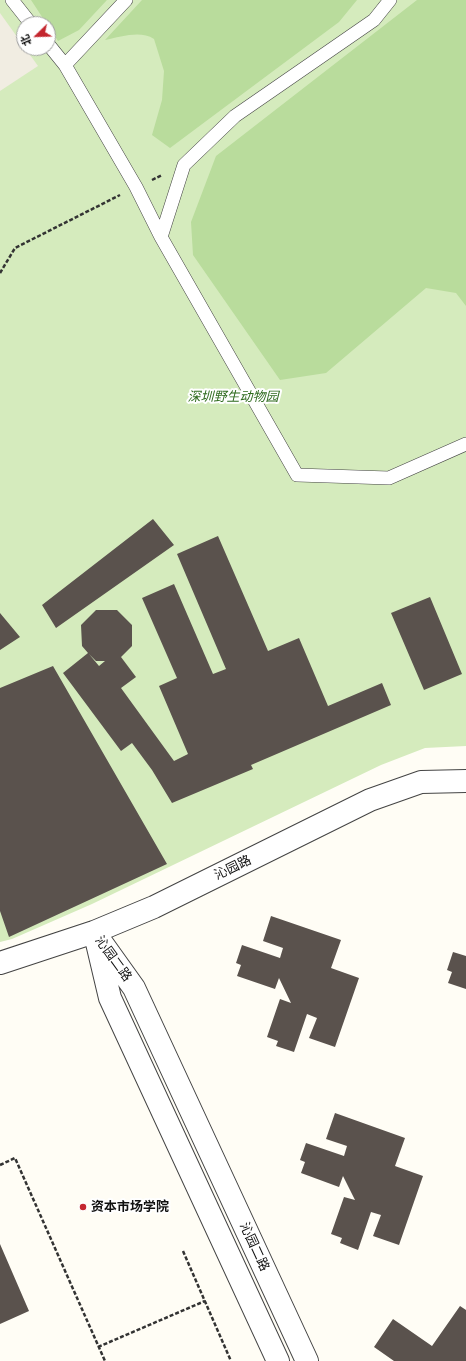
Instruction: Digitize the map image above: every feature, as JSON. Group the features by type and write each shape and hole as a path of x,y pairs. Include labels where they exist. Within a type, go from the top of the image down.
{"street":[{"name":"沁园路","path":"0,963 94,932 154,907 370,800 421,782 466,781"},
{"name":"沁园二路","path":"94,932 110,998 278,1361"},
{"name":"沁园二路","path":"94,932 134,988 307,1361"}],"lane":[{"path":"12,0 25,16"},
{"path":"66,65 126,0"},
{"path":"161,237 184,165 235,116 374,20 390,0"},
{"path":"56,53 66,65 136,187 161,237 297,475 389,478 466,444"}],"path":[{"path":"0,273 15,248 136,187 184,165"},
{"path":"0,1165 15,1158 105,1361"},
{"path":"183,1251 231,1361"},
{"path":"98,1347 205,1301"}],"green space":[{"name":"深圳野生动物园","path":"0,0 466,0 466,746 425,748 381,765 92,904 12,939 0,942"},
{"path":"31,0 107,0 79,30 58,41 56,38 56,16 42,16"},
{"path":"142,0 357,0 339,22 170,148 152,135 162,100 164,71 154,39 149,36 137,35 105,40"},
{"path":"417,0 466,0 466,306 456,293 426,288 326,373 280,380 193,255 191,222 216,156"}],"shaded area":[{"path":"0,13 16,35 16,56 31,56 38,66 0,91"}],"building":[{"path":"153,519 174,545 56,628 42,605"},
{"path":"218,536 268,651 299,638 328,706 382,683 391,705 251,765 253,769 172,803 152,770 132,743 121,751 63,673 88,653 82,646 81,625 96,610 117,610 132,625 132,646 121,657 136,677 121,688 174,761 188,754 159,686 177,678 142,598 174,584 213,674 226,669 177,554","holes":["89,654 96,661 105,661 99,666"]},
{"path":"430,597 462,674 424,690 391,613"},
{"path":"0,613 20,637 0,650"},
{"path":"53,666 167,864 9,937 0,911 0,688"},
{"path":"271,916 341,940 331,968 359,978 335,1047 309,1038 317,1018 307,1014 294,1052 276,1046 278,1041 267,1037 280,999 291,1003 279,978 275,989 237,976 241,965 236,963 242,945 280,958 283,948 263,941"},
{"path":"453,952 466,956 466,989 448,983 452,972 447,970"},
{"path":"335,1113 405,1138 395,1166 423,1176 399,1245 373,1236 381,1215 371,1212 358,1250 340,1243 342,1238 331,1234 344,1197 355,1200 343,1176 339,1187 301,1173 305,1162 300,1160 306,1143 344,1156 347,1146 326,1139"},
{"path":"0,1244 29,1311 0,1324"},
{"path":"460,1306 466,1310 466,1361 394,1361 374,1347 393,1319 432,1346"}],"place":[{"name":"资本市场学院","path":"83,1207"}]}
